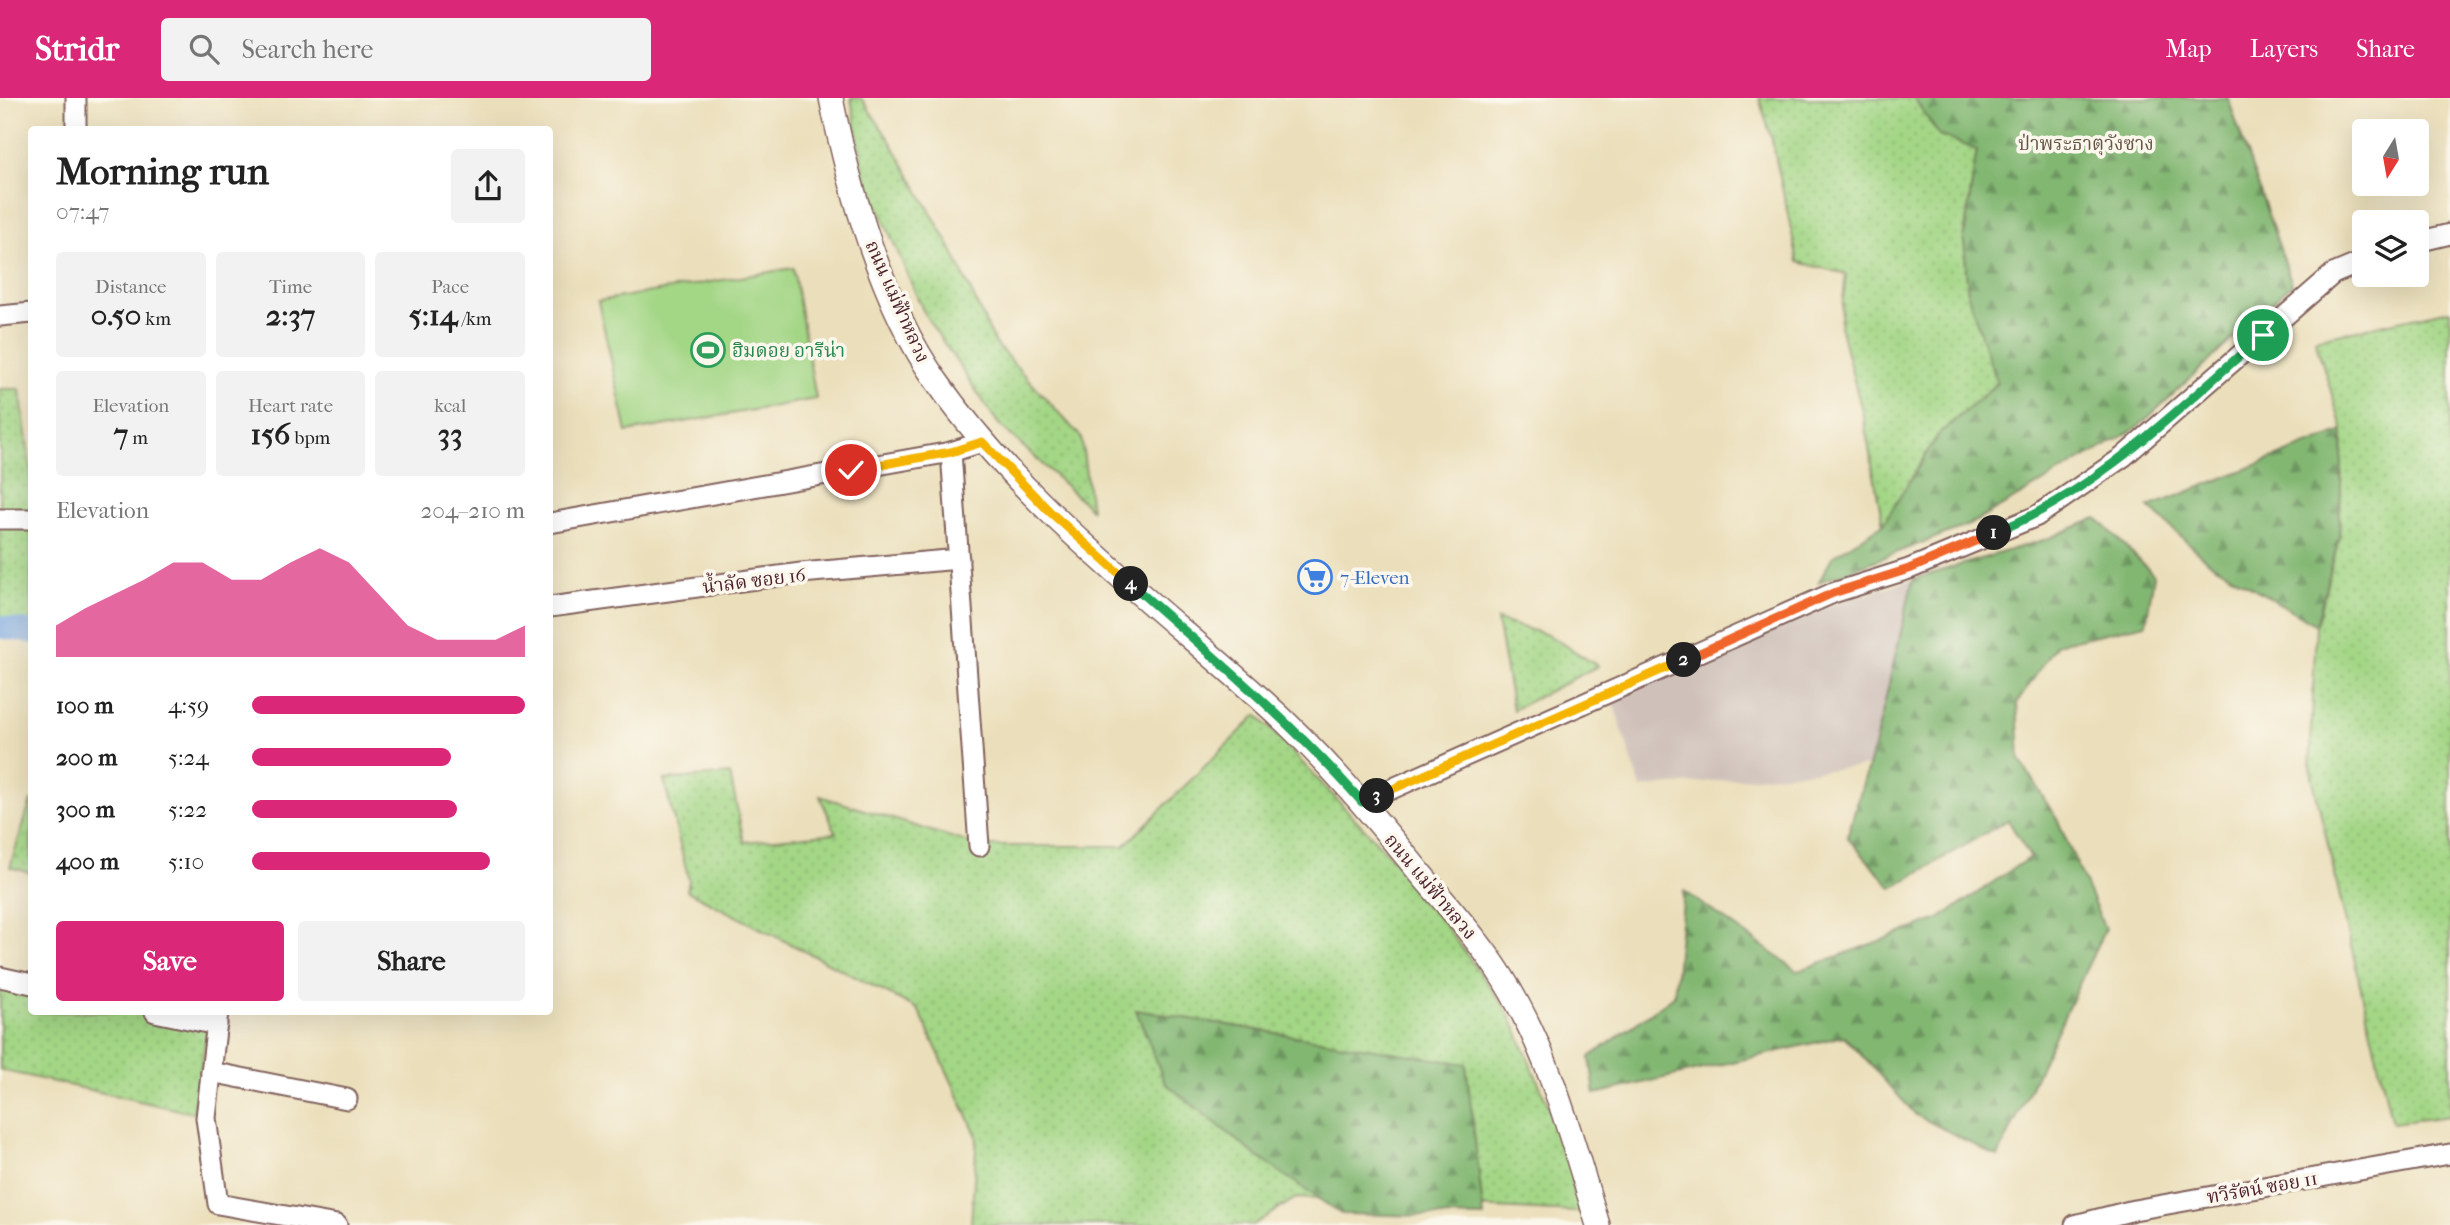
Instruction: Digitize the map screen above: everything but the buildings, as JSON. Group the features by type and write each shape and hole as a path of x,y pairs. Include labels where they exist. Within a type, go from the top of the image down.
{"street":[{"path":"76,98 76,126"},
{"name":"ถนน แม่ฟ้าหลวง","path":"831,98 842,152 860,212 900,313 933,377 982,442 1050,512 1267,704 1324,759 1468,928 1522,1012 1564,1116 1598,1225"},
{"path":"2429,239 2450,234"},
{"path":"1362,802 1833,593 1909,569 2037,516 2123,457 2333,275 2352,266"},
{"path":"0,316 28,313"},
{"path":"553,522 951,452 982,442"},
{"path":"951,452 979,846"},
{"path":"0,519 28,519"},
{"name":"น้ำลัด ซอย 16","path":"553,607 801,573 959,559"},
{"path":"0,977 28,983"},
{"path":"186,1015 218,1018 206,1118 212,1178 218,1204 337,1225"},
{"path":"211,1072 347,1099"},
{"name":"ทวีรัตน์ ซอย 11","path":"2075,1225 2134,1210 2450,1154"}],"shaded area":[{"path":"1913,579 1869,766 1641,788 1612,699 1830,605"}],"green space":[{"path":"851,98 861,98 891,142 951,248 995,343 1081,437 1091,509 998,423 925,315 864,174"},
{"path":"1759,98 1914,98 1939,135 1977,149 1964,238 1968,295 1997,383 1938,435 1883,525 1863,415 1840,326 1846,274 1798,262 1772,140"},
{"name":"ป่าพระธาตุวังซาง","path":"1914,98 2228,98 2292,284 2138,427 1971,524 1819,582 1832,557 1883,524 1938,435 1997,383 1968,295 1964,238 1977,150 1939,135"},
{"name":"ฮิมดอย อารีน่า","path":"793,268 816,399 627,432 598,301"},
{"path":"2450,310 2450,1116 2392,1123 2310,767 2316,625 2339,538 2343,431 2315,339"},
{"path":"0,389 20,389 28,449 28,631 0,627"},
{"path":"2343,431 2339,538 2316,625 2206,560 2149,507"},
{"path":"2097,518 2154,575 2146,624 2057,644 2017,703 2020,760 2058,821 2105,929 1998,1157 1916,1115 1844,1036 1595,1094 1590,1057 1674,996 1684,891 1798,971 1939,919 2030,857 2008,820 1892,888 1847,837 1876,740 1913,579 2047,539"},
{"path":"1497,620 1548,635 1598,666 1513,710"},
{"path":"1257,715 1412,879 1510,1015 1594,1213 1296,1198 1253,1225 971,1225 977,1136 918,1009 687,891 689,881 664,780 730,774 744,842 836,833 820,796 979,846 1124,846"},
{"path":"28,810 28,872 10,867"},
{"path":"0,970 28,980 28,1015 168,1015 209,1022 193,1113 0,1070"},
{"path":"1136,1010 1466,1064 1484,1217 1341,1214 1257,1156 1165,1083"}],"waterway":[{"path":"0,627 28,631"}],"place":[{"name":"ฮิมดอย อารีน่า","path":"708,350"},
{"name":"7-Eleven","path":"1315,577"}],"route":[{"path":"851,470 951,452 982,442 1050,512 1267,704 1324,759 1362,802 1833,593 1909,569 2037,516 2123,457 2263,335"}]}
